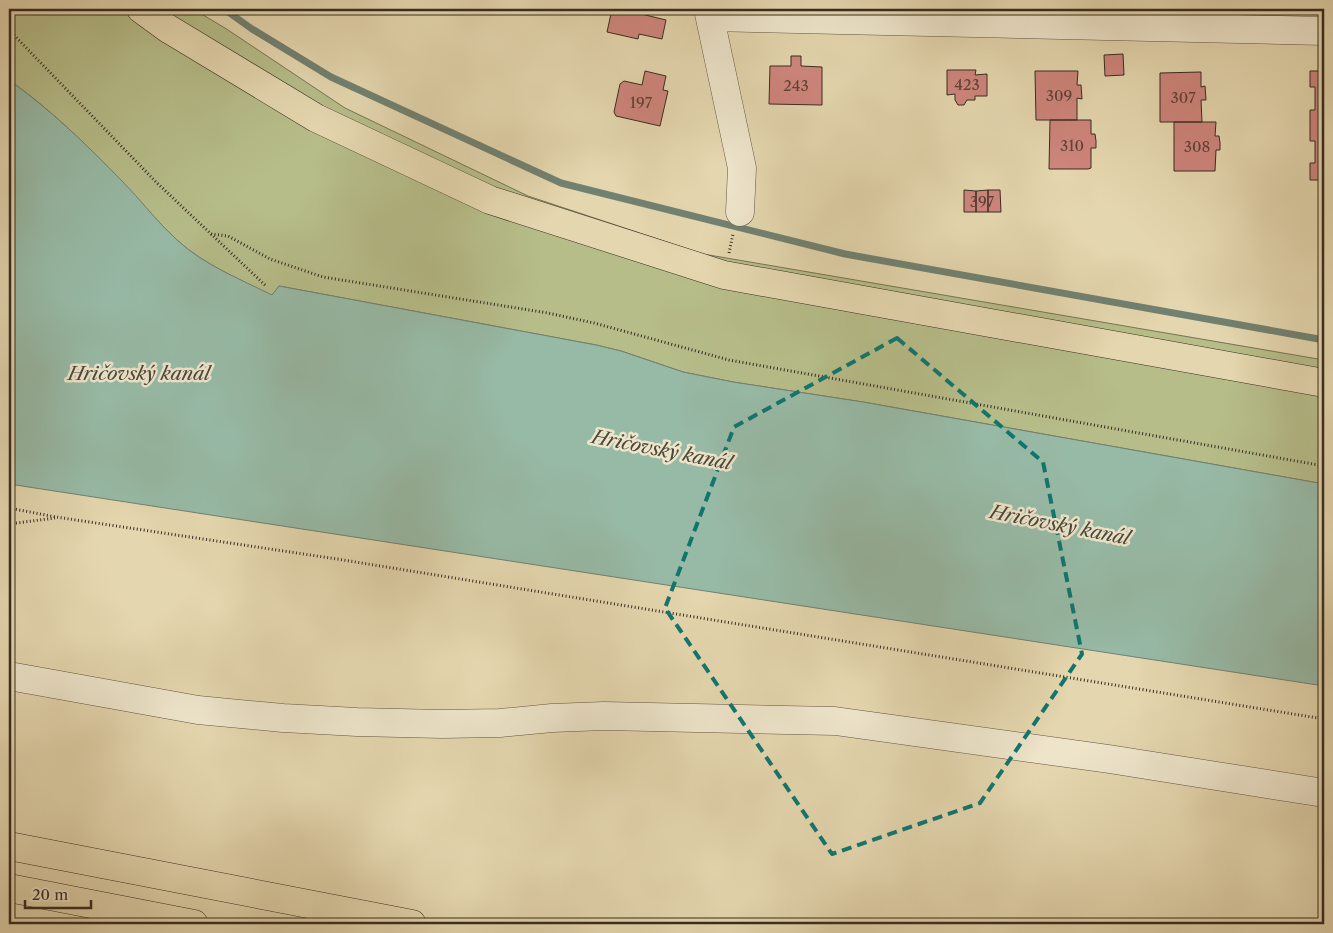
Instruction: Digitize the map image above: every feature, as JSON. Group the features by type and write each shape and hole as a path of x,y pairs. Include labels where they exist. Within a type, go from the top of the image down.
{"main road":[{"path":"141,9 167,28 316,118 490,200 724,275 1324,382"},
{"path":"9,846 412,924"},
{"path":"9,888 194,924"}],"street":[{"path":"740,212 742,168 709,13 1324,31"},
{"path":"9,676 198,710 284,718 357,722 500,723 604,716 835,721 1109,759 1324,793"}],"path":[{"path":"9,30 156,182 266,286"},
{"path":"211,234 228,236 270,259 323,277 594,323 730,360 1324,466"},
{"path":"9,508 56,517 337,559 1324,719"},
{"path":"9,524 56,517"}],"highlighted area":[{"path":"897,338 1043,462 1082,654 980,803 832,854 665,608 734,427"}],"shaded area":[{"path":"9,9 193,9 225,28 345,108 528,196 703,254 1324,360 1324,484 863,402 733,382 683,372 621,351 596,345 279,286 272,296 223,271 188,249 163,226 82,141 54,115 9,80"}],"water":[{"name":"Hričovský kanál","path":"9,80 54,115 82,141 170,233 188,249 223,271 272,295 279,286 596,345 621,351 683,372 733,382 863,402 1324,484 1324,686 9,484"}],"building":[{"path":"612,9 621,9 666,20 662,39 639,34 638,39 607,32"},
{"path":"1123,54 1124,75 1105,76 1104,55"},
{"path":"791,56 801,56 801,66 822,67 822,105 769,104 770,66 791,66"},
{"path":"947,70 976,70 975,75 987,74 987,96 975,96 975,100 967,100 964,105 958,105 955,100 955,94 947,95"},
{"path":"645,71 666,76 663,90 668,91 660,126 616,116 614,112 620,84 624,81 642,85"},
{"path":"1035,71 1078,71 1077,85 1081,85 1082,99 1077,98 1077,120 1036,120"},
{"path":"1310,71 1324,71 1324,180 1310,180 1310,163 1315,163 1315,141 1310,141 1310,110 1315,110 1315,87 1310,87"},
{"path":"1201,72 1201,87 1205,86 1206,100 1201,100 1202,122 1160,122 1160,73"},
{"path":"1050,120 1091,120 1091,134 1095,134 1096,148 1091,148 1091,168 1049,169"},
{"path":"1174,122 1216,122 1215,136 1219,136 1220,150 1216,150 1215,171 1174,171"},
{"path":"964,190 976,191 976,212 964,212"},
{"path":"988,190 1000,190 1001,212 988,212"},
{"path":"988,190 988,212 976,212 976,191"}],"waterway":[{"path":"224,9 252,29 331,77 561,183 845,254 1324,340"}]}
